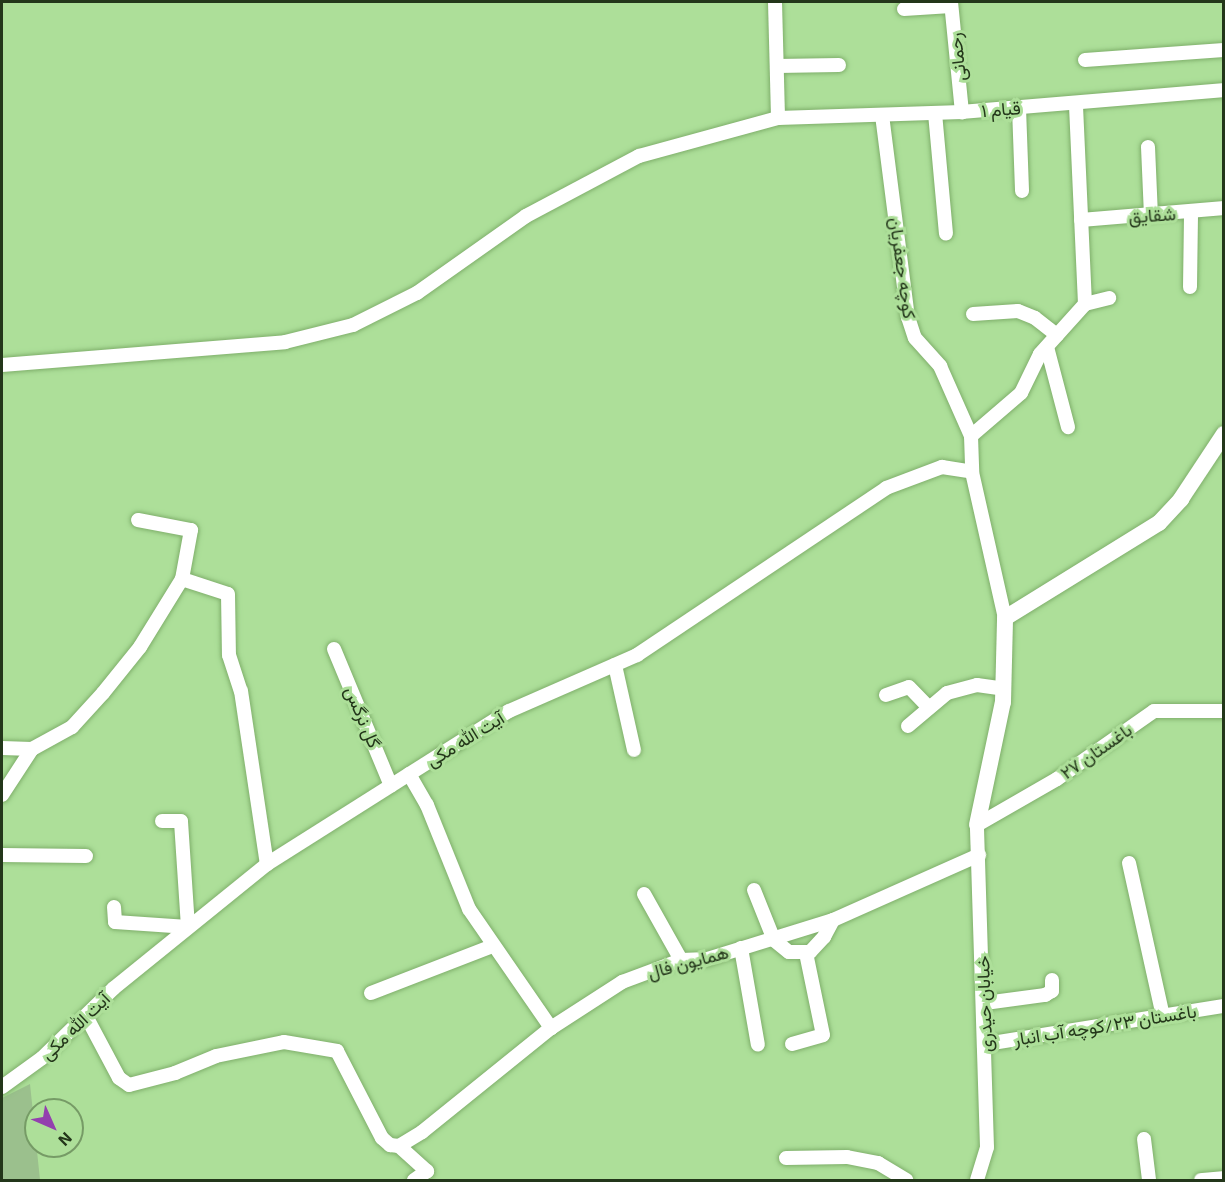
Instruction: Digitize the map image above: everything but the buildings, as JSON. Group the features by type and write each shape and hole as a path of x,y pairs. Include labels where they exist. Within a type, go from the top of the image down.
{"main road":[{"path":"977,825 1004,689 1001,634 1005,618 1159,523 1181,499 1224,434"}],"street":[{"path":"764,2 775,2 778,118"},
{"path":"904,9 951,4"},
{"name":"رحمانی","path":"951,4 962,112"},
{"path":"1085,60 1224,50"},
{"path":"777,66 839,65"},
{"name":"قیام ۱","path":"2,365 285,342 353,325 417,293 526,216 639,156 778,118 962,112 1224,90"},
{"path":"1076,103 1085,304"},
{"path":"1019,108 1022,191"},
{"path":"935,113 946,233"},
{"name":"کوچه جعفریان","path":"882,115 908,317 915,338 940,366 971,436 972,472 1005,618"},
{"path":"1149,147 1152,215"},
{"name":"شقایق","path":"1081,220 1224,208"},
{"path":"1190,287 1191,212"},
{"path":"971,436 1021,393 1047,347 1085,304 1109,298"},
{"path":"973,314 1018,311 1035,318 1057,335"},
{"path":"1047,347 1068,427"},
{"name":"آیت الله مکی","path":"2,1087 42,1058 86,1016 188,927 267,864 510,711 637,655 886,488 942,467 972,472"},
{"path":"2,795 32,749 72,727 103,693 140,647 182,579 191,530 138,520"},
{"path":"182,579 228,594 229,656 241,691 267,864"},
{"name":"گل نرگس","path":"334,649 392,786"},
{"path":"615,665 634,750"},
{"path":"886,695 909,687 927,707"},
{"path":"908,726 927,707 964,687 1004,689"},
{"name":"باغستان ۲۷","path":"977,825 1058,779 1154,711 1224,711"},
{"path":"2,748 32,749"},
{"path":"410,774 427,805 458,887 493,946 551,1028"},
{"path":"114,907 115,922 188,927 181,821 162,821"},
{"name":"خیابان حیدری","path":"977,825 985,1003 987,1147 977,1180"},
{"path":"2,855 86,856"},
{"name":"همایون فال","path":"399,1146 422,1132 551,1028 622,982 681,960 707,959 833,920 979,855"},
{"path":"1129,863 1163,1016"},
{"path":"754,890 774,940 789,952 806,953 817,947 833,920"},
{"path":"644,894 681,960"},
{"path":"371,993 493,946"},
{"path":"741,948 758,1045"},
{"path":"792,1044 823,1035 806,953"},
{"path":"985,1003 1045,995 1052,991 1052,980"},
{"name":"باغستان ۲۳/کوچه آب انبار","path":"986,1044 1224,1006"},
{"path":"86,1016 119,1078 129,1085 216,1056 284,1042 337,1051 382,1138 390,1145 399,1146 438,1180"},
{"path":"1144,1139 1149,1180"},
{"path":"786,1158 847,1157 878,1163 906,1180"},
{"path":"414,1180 427,1171"},
{"path":"1201,1180 1224,1178"}],"green space":[{"path":"30,1084 31,1098 24,1098 24,1158 38,1158 40,1180 2,1180 2,1098"}]}
